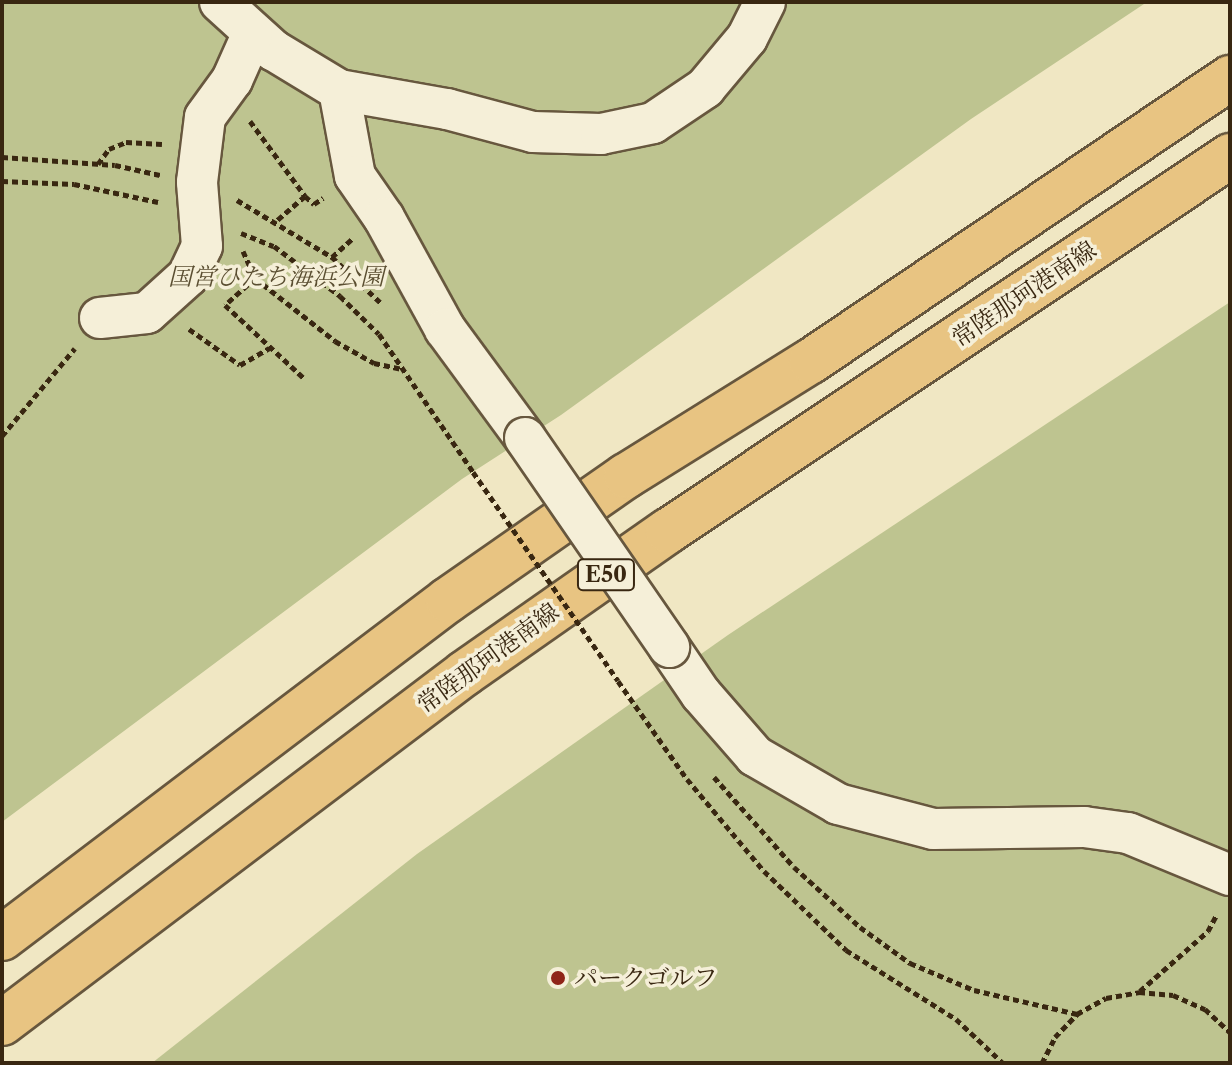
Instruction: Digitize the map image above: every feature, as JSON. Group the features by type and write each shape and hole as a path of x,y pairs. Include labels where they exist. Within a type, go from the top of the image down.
{"highway":[{"path":"2,938 448,600 626,476 811,361 1230,78"},
{"name":"常陸那珂港南線","path":"2,1023 478,664 1230,156"}],"street":[{"path":"220,2 252,35 339,90 447,109 533,132 601,134 653,123 705,88 747,38 765,2"},
{"path":"100,318 147,313 188,276 202,246 198,198 205,117 232,80 252,35"},
{"path":"339,90 355,176 384,218 445,329 525,438 701,694 755,756 838,804 933,829 1084,827 1151,840 1224,892"}],"path":[{"path":"2,157 115,165 292,230 332,257 391,311"},
{"path":"2,181 74,184 198,198 239,232 274,246 340,296 379,334 687,779 764,871 846,950 956,1019 1003,1063"},
{"path":"239,232 255,278 335,341 374,363 404,369"},
{"path":"255,278 225,305 305,379"},
{"path":"147,313 199,332 240,365 270,348"},
{"path":"2,436 100,318"},
{"path":"705,764 794,867 860,927 910,963 974,990 1077,1014"},
{"path":"1139,992 1208,931 1224,892"},
{"path":"1042,1063 1055,1037 1077,1014 1106,998 1139,992 1173,995 1205,1009 1230,1031"}],"green space":[{"name":"国営ひたち海浜公園","path":"2,2 1147,2 971,119 561,415 462,479 2,822"},
{"path":"1230,302 1230,1063 152,1063 417,854 728,635"}],"place":[{"name":"パークゴルフ","path":"558,978"}]}
